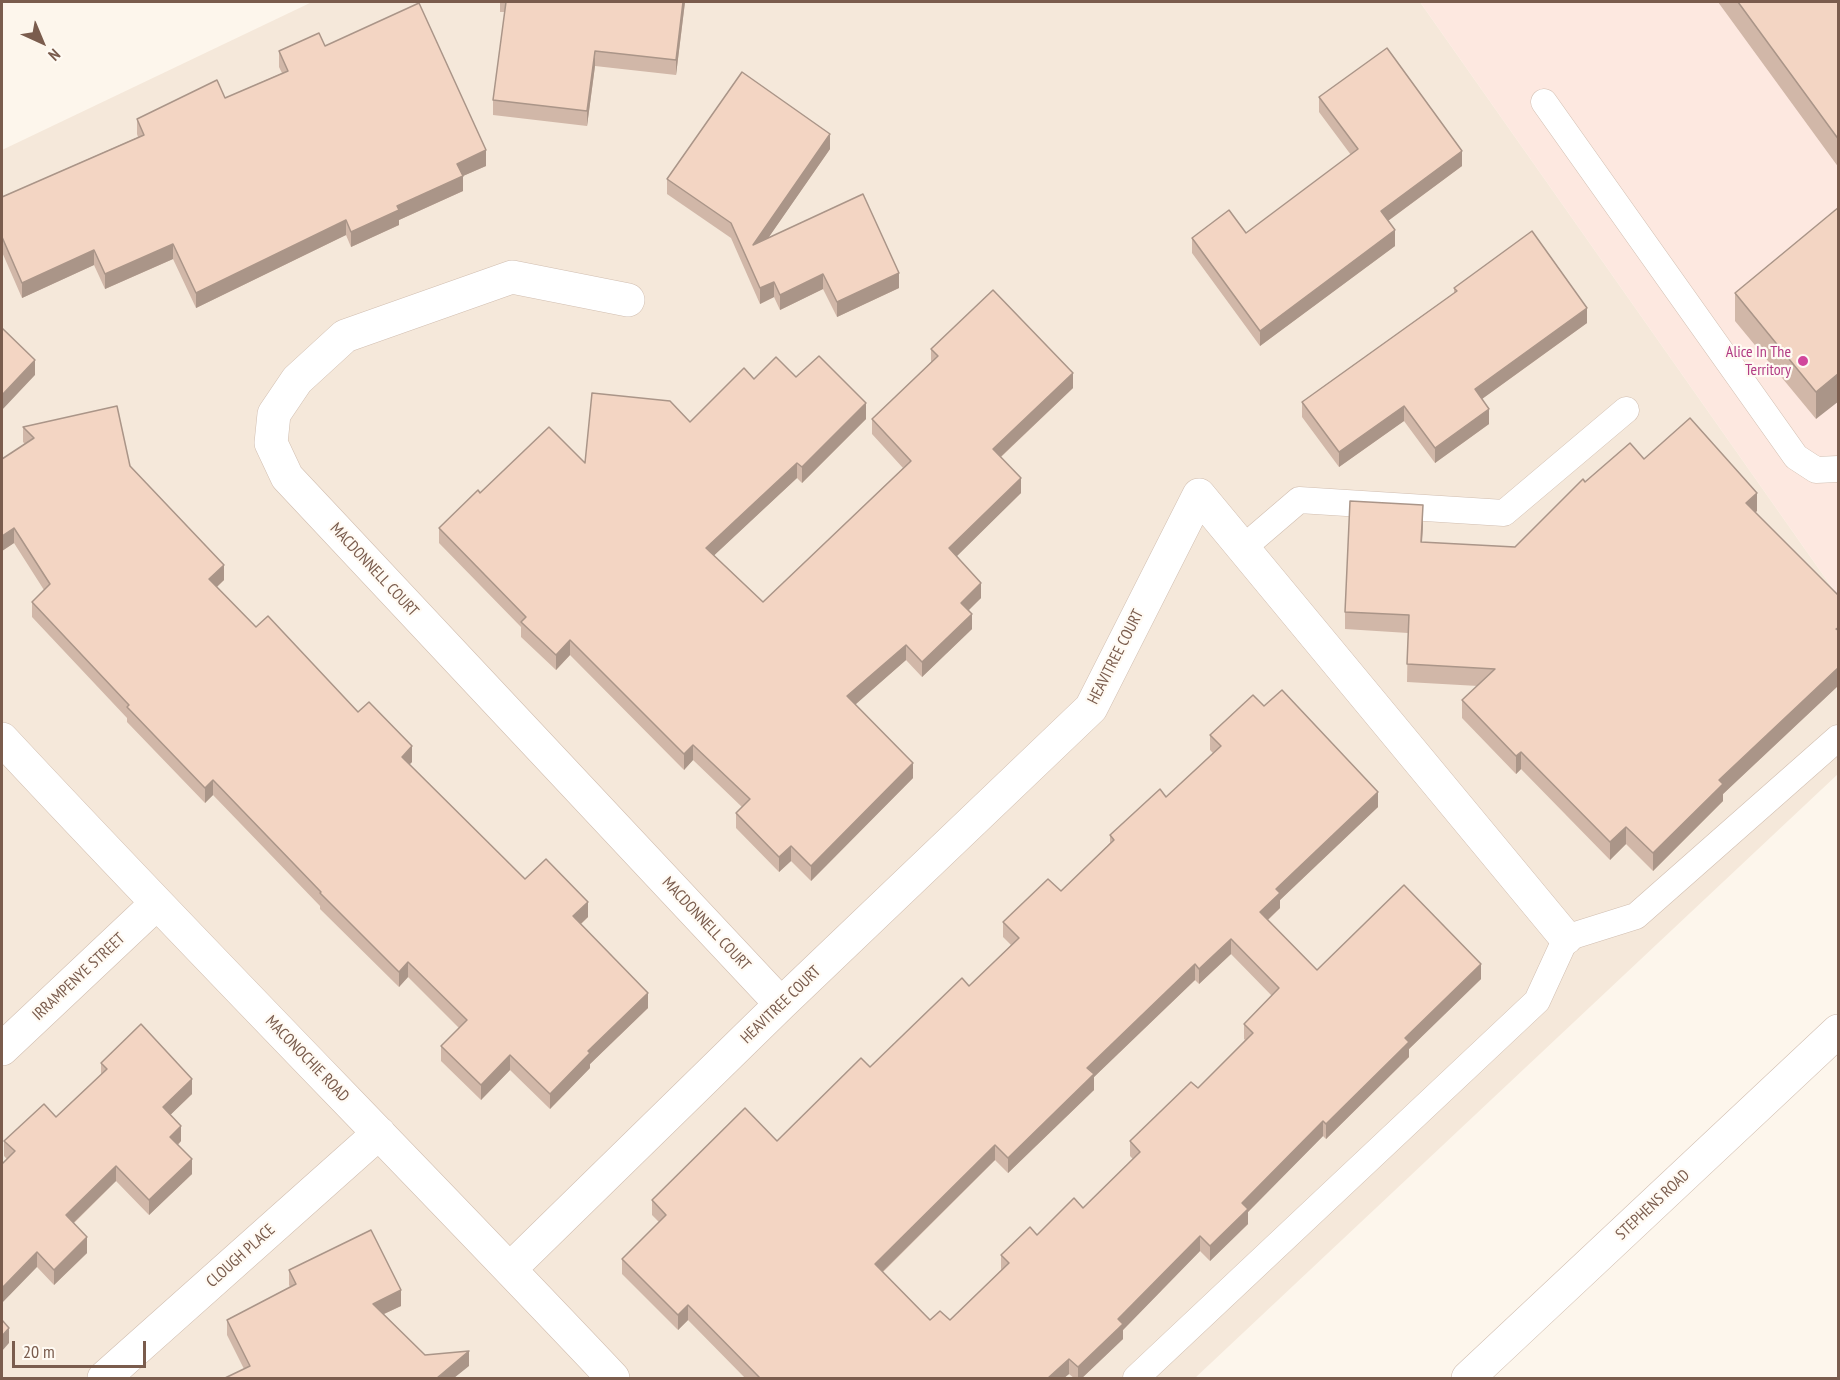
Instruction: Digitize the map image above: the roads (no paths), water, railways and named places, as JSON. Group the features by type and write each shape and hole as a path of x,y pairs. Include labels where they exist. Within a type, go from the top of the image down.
{"street":[{"name":"MACDONNELL COURT","path":"628,300 512,277 345,336 297,380 274,414 271,443 287,477 781,1004"},
{"name":"HEAVITREE COURT","path":"510,1269 781,1004 1090,708 1199,495 1566,938"},
{"name":"MACONOCHIE ROAD","path":"2,739 156,904 613,1378"},
{"name":"IRRAMPENYE STREET","path":"2,1049 156,904"},
{"name":"STEPHENS ROAD","path":"1468,1378 1839,1031"},
{"name":"CLOUGH PLACE","path":"104,1378 379,1133"}],"lane":[{"path":"1544,102 1796,457 1816,470 1839,469"},
{"path":"1243,548 1299,500 1504,513 1626,410"},
{"path":"1136,1378 1537,1001 1566,938 1636,916 1839,738"}],"place":[{"name":"Alice In The Territory","path":"1803,361"}]}
